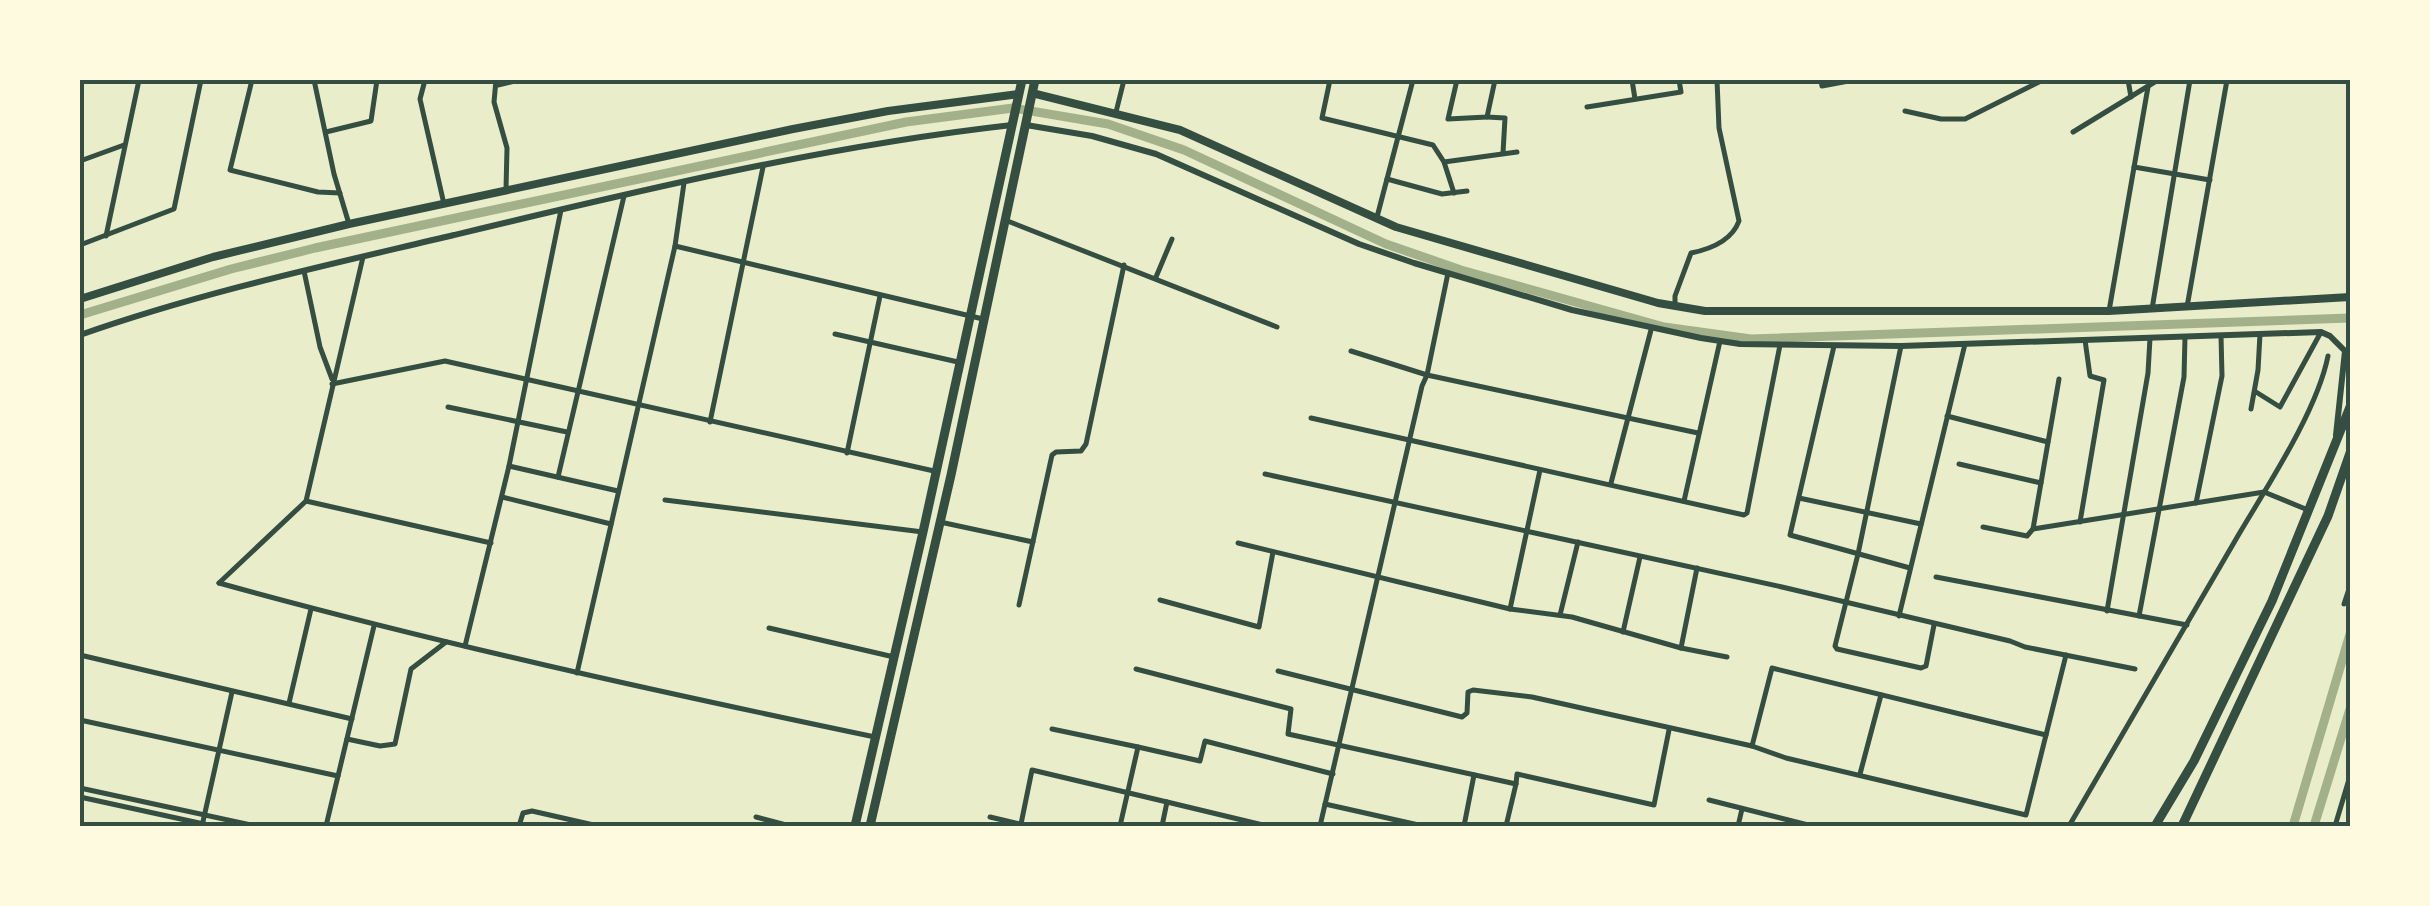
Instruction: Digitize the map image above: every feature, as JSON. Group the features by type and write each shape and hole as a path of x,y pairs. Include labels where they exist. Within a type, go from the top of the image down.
{"main road":[{"path":"855,826 1022,80"},
{"path":"870,826 1035,80"},
{"path":"1032,96 1116,112 1180,130 1376,220 1428,238 1705,311 2109,311 2350,297"},
{"path":"80,299 213,257 349,224 812,125 1018,97"},
{"path":"2155,826 2194,760 2254,638 2350,407"},
{"path":"2182,826 2328,516 2350,453"},
{"path":"2254,638 2269,645"}],"street":[{"path":"106,236 139,80"},
{"path":"80,245 174,209 201,80"},
{"path":"252,80 230,170 318,192 340,193"},
{"path":"314,80 349,224"},
{"path":"326,132 371,121 377,80"},
{"path":"425,80 420,99 444,204"},
{"path":"506,192 506,148 494,102 496,82 519,80"},
{"path":"1116,112 1124,80"},
{"path":"1330,80 1322,118 1433,145 1444,162 1454,193"},
{"path":"1376,220 1412,80"},
{"path":"1457,80 1448,119 1504,118 1503,153"},
{"path":"1487,118 1495,80"},
{"path":"1632,80 1635,100"},
{"path":"1587,107 1681,92 1679,80"},
{"path":"1675,306 1691,254 1708,250 1735,232 1740,221 1720,128 1717,80"},
{"path":"1822,80 1822,86 1854,80"},
{"path":"1905,111 1942,119 1965,119 2043,80"},
{"path":"2128,80 2131,97"},
{"path":"2073,132 2158,80"},
{"path":"2152,309 2190,80"},
{"path":"2187,307 2227,80"},
{"path":"2109,311 2148,88"},
{"path":"1025,124 1092,136 1156,154 1358,244 1448,273 1652,330 1720,341 1901,346 2322,332 2345,351 2336,448"},
{"path":"80,335 262,279 561,209 948,132 1012,125"},
{"path":"80,161 124,145"},
{"path":"1444,162 1517,152"},
{"path":"710,422 764,167"},
{"path":"2134,168 2210,180"},
{"path":"1387,179 1442,194 1466,192"},
{"path":"577,674 675,246 684,183"},
{"path":"558,477 624,196"},
{"path":"465,646 528,381 561,209"},
{"path":"1005,220 1277,327"},
{"path":"1156,277 1172,239"},
{"path":"675,246 984,319"},
{"path":"363,257 306,501 219,583 374,626 577,674 875,737"},
{"path":"1019,606 1052,455 1082,451 1086,444 1124,265"},
{"path":"304,271 332,383"},
{"path":"1320,826 1448,273"},
{"path":"847,453 880,296"},
{"path":"1611,484 1652,330"},
{"path":"2256,392 2280,408 2322,332"},
{"path":"835,334 958,362"},
{"path":"2251,409 2260,334"},
{"path":"2196,503 2222,376 2221,336"},
{"path":"2139,616 2184,377 2185,337"},
{"path":"2107,611 2148,373 2150,338"},
{"path":"2080,522 2104,380 2090,376 2086,340"},
{"path":"1684,501 1720,341"},
{"path":"1899,616 1964,344"},
{"path":"1312,418 1744,516 1780,345"},
{"path":"1834,346 1790,535 1910,568"},
{"path":"1901,346 1837,650 1921,668 1926,666 1934,625"},
{"path":"1351,351 1427,374 1698,434"},
{"path":"2069,826 2264,492 2308,409 2328,356"},
{"path":"332,383 438,361 935,472"},
{"path":"1983,526 2027,536 2033,530 2059,379"},
{"path":"448,407 567,432"},
{"path":"1947,416 2048,442"},
{"path":"1959,464 2041,483"},
{"path":"509,466 618,491"},
{"path":"1510,609 1540,470"},
{"path":"1265,474 2134,669"},
{"path":"2033,530 2264,492 2310,511"},
{"path":"502,497 610,524"},
{"path":"1799,498 1921,524"},
{"path":"665,500 923,532"},
{"path":"306,501 491,543"},
{"path":"940,522 1033,542"},
{"path":"1560,615 1578,542"},
{"path":"1238,543 1727,657"},
{"path":"1160,600 1259,627 1273,552"},
{"path":"1624,632 1640,557"},
{"path":"1681,648 1697,568"},
{"path":"1936,577 2186,625"},
{"path":"2344,604 2350,586"},
{"path":"289,704 311,608"},
{"path":"326,826 374,626"},
{"path":"769,628 894,656"},
{"path":"347,739 380,746 395,744 411,669 446,642"},
{"path":"80,655 352,719"},
{"path":"1278,672 1462,717 1467,713 1468,692 1472,690 1532,697 1752,746 2026,815 2066,655"},
{"path":"1752,746 1772,668 2046,734"},
{"path":"1136,669 1291,708 1288,734 1516,784"},
{"path":"203,825 232,691"},
{"path":"1860,775 1882,695"},
{"path":"80,720 338,776"},
{"path":"1052,729 1200,761 1205,741 1332,774"},
{"path":"1506,826 1518,774 1654,805 1669,730"},
{"path":"1120,826 1138,747"},
{"path":"990,818 1024,825 1032,770 1267,826"},
{"path":"1464,826 1474,775"},
{"path":"2335,826 2350,776"},
{"path":"80,788 256,826"},
{"path":"80,798 213,826"},
{"path":"1709,800 1812,826"},
{"path":"1162,826 1168,802"},
{"path":"1325,804 1423,826"},
{"path":"1738,826 1742,809"},
{"path":"519,826 522,813 532,810 598,826"},
{"path":"756,817 790,826"}],"waterway":[{"path":"80,315 315,248 906,122 1013,108 1108,124 1184,150 1386,244 1461,270 1664,327 1751,339 2350,318"},
{"path":"2293,826 2350,634"},
{"path":"2314,826 2350,709"}]}
